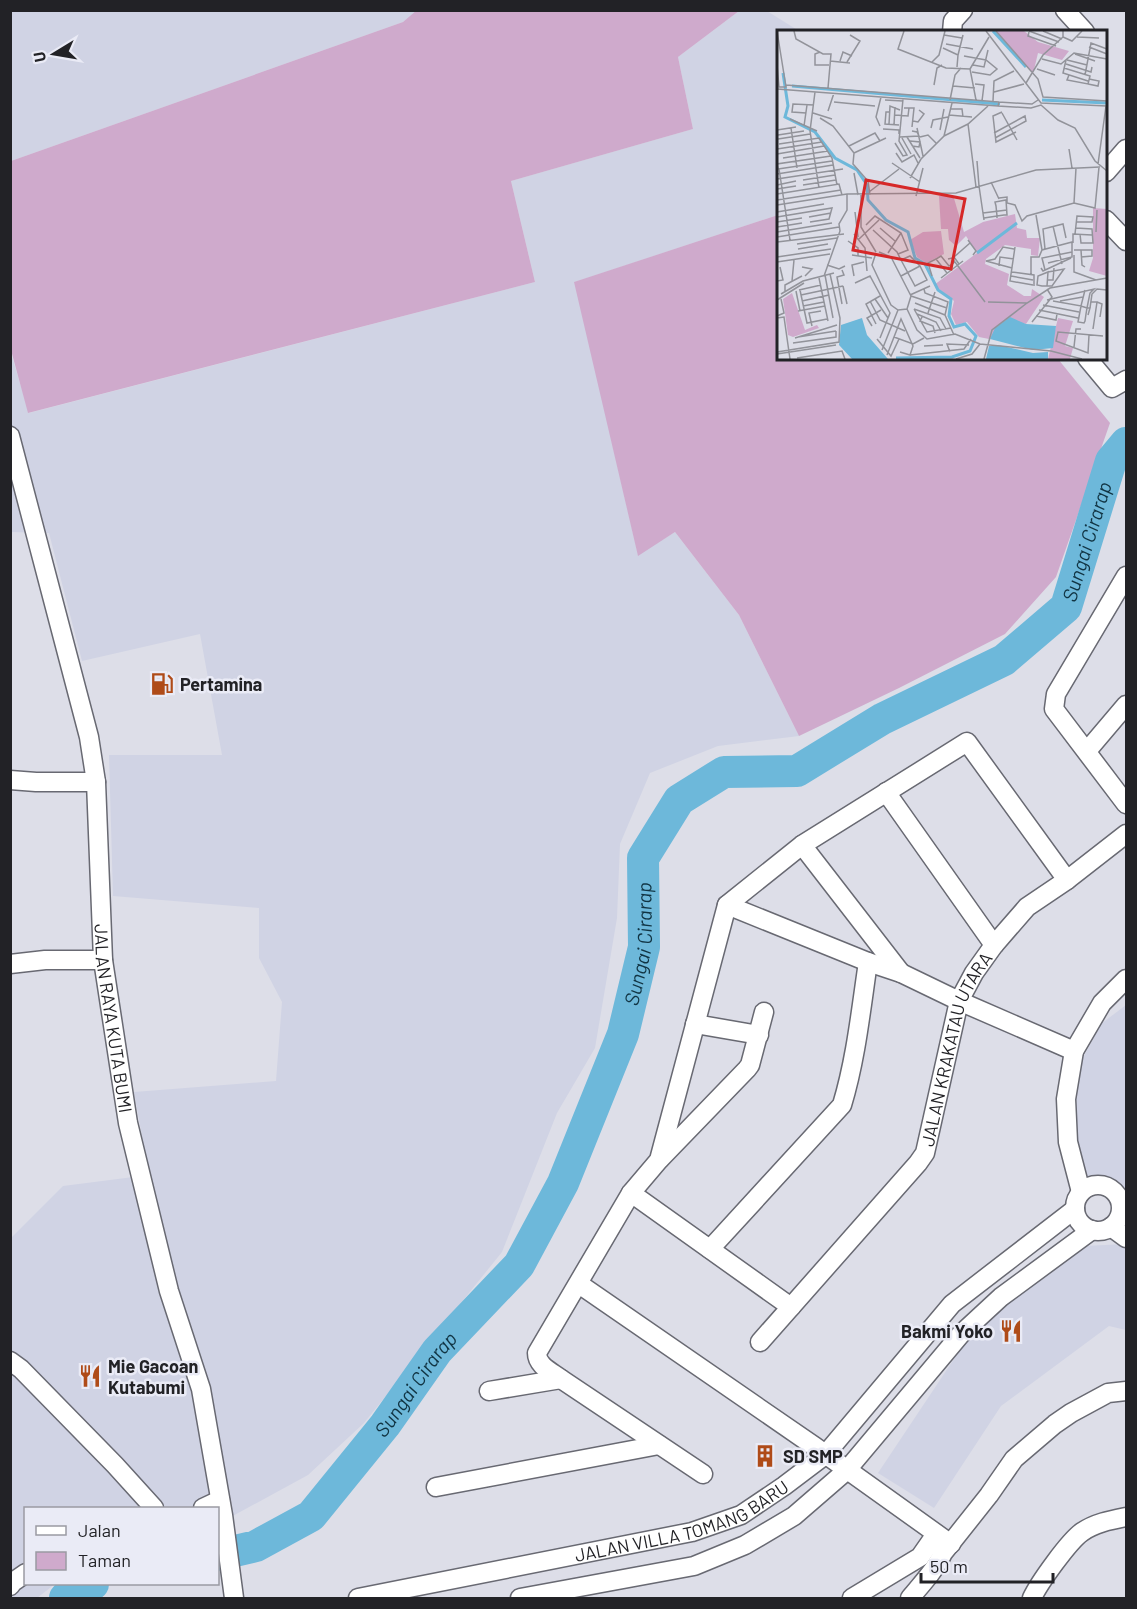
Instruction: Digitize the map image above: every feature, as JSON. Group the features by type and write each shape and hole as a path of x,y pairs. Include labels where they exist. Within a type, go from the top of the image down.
{"street":[{"path":"952,30 953,21 963,10"},
{"path":"1065,10 1083,30"},
{"path":"1107,171 1126,149"},
{"path":"1107,221 1126,241"},
{"path":"1089,360 1112,388 1126,380"},
{"name":"JALAN RAYA KUTA BUMI","path":"10,436 86,727 96,782 103,960 128,1123 169,1291 201,1389 234,1595"},
{"path":"1126,578 1056,694 1054,709 1126,804"},
{"path":"1087,752 1126,705"},
{"path":"659,1160 727,905 802,845 967,742 1067,880"},
{"path":"10,780 96,782"},
{"path":"886,792 994,945"},
{"name":"JALAN KRAKATAU UTARA","path":"760,1342 925,1153 959,1001 974,973 994,945 1027,907 1067,880 1126,834"},
{"path":"802,845 901,973"},
{"path":"727,905 901,973 1074,1052"},
{"path":"10,964 45,960 103,960"},
{"path":"710,1249 842,1105 847,1089 868,962"},
{"path":"1078,1201 1088,1187 1106,1186 1117,1195 1120,1202 1117,1220 1111,1227 1092,1230 1082,1225 1077,1218 1078,1201 1068,1142 1066,1099 1074,1052 1102,1003 1126,979"},
{"path":"703,1474 561,1379 540,1363 537,1353 631,1193 659,1160 750,1065 764,1012"},
{"path":"695,1024 759,1035"},
{"path":"631,1193 791,1307"},
{"name":"JALAN VILLA TOMANG BARU","path":"358,1599 692,1532 741,1515 825,1455 952,1304 1078,1201"},
{"path":"1111,1227 1126,1238"},
{"name":"JALAN VILLA TOMANG BARU","path":"520,1599 694,1566 745,1545 794,1516 846,1471 961,1334 1001,1297 1092,1230"},
{"path":"579,1284 943,1539"},
{"path":"10,1361 21,1369 107,1457 152,1507"},
{"path":"489,1391 561,1379"},
{"path":"852,1599 920,1557 943,1539 989,1495 1014,1459 1055,1424 1108,1393 1126,1391"},
{"path":"436,1487 659,1445"},
{"path":"1032,1599 1059,1557 1082,1532 1102,1522 1126,1517"},
{"path":"910,1599 923,1583 943,1539"},
{"path":"10,1586 24,1574"}],"shaded area":[{"path":"10,11 417,11 403,22 11,161"},
{"path":"739,11 767,11 797,30 777,30 777,215 575,282 638,555 675,532 739,615 799,736 718,746 650,773 620,844 617,918 595,1048 557,1113 502,1252 364,1423 308,1475 219,1523 219,1507 24,1507 24,1585 54,1585 37,1598 11,1598 11,1238 63,1186 149,1175 134,1092 276,1081 282,1002 259,958 259,908 113,896 109,755 222,755 200,634 82,661 49,533 11,532 10,350 29,413 535,282 511,181 693,129 678,57"},
{"path":"1126,1005 1126,1218 1073,1161 1068,1086 1101,1024"},
{"path":"1126,1244 1126,1330 1109,1326 1001,1406 934,1508 878,1473 982,1317 1084,1246"}],"green space":[{"path":"417,10 739,11 678,57 693,129 511,181 535,282 28,413 11,350 11,161 403,22"},
{"path":"777,215 777,360 1059,360 1110,423 1056,577 1005,634 799,736 739,615 675,532 638,556 574,282"}],"waterway":[{"name":"Sungai Cirarap","path":"219,1555 256,1546 311,1516 385,1425 437,1351 519,1265 563,1183 623,1034 644,947 643,858 679,800 724,772 797,771 882,719 1004,660 1066,607 1111,461 1126,443"},
{"name":"Sungai Cirarap","path":"65,1598 74,1588 88,1585"}],"place":[{"name":"Pertamina","path":"162,684"},
{"name":"Bakmi Yoko","path":"1011,1331"},
{"name":"Mie Gacoan Kutabumi","path":"90,1376"},
{"name":"SD SMP","path":"765,1456"}]}
